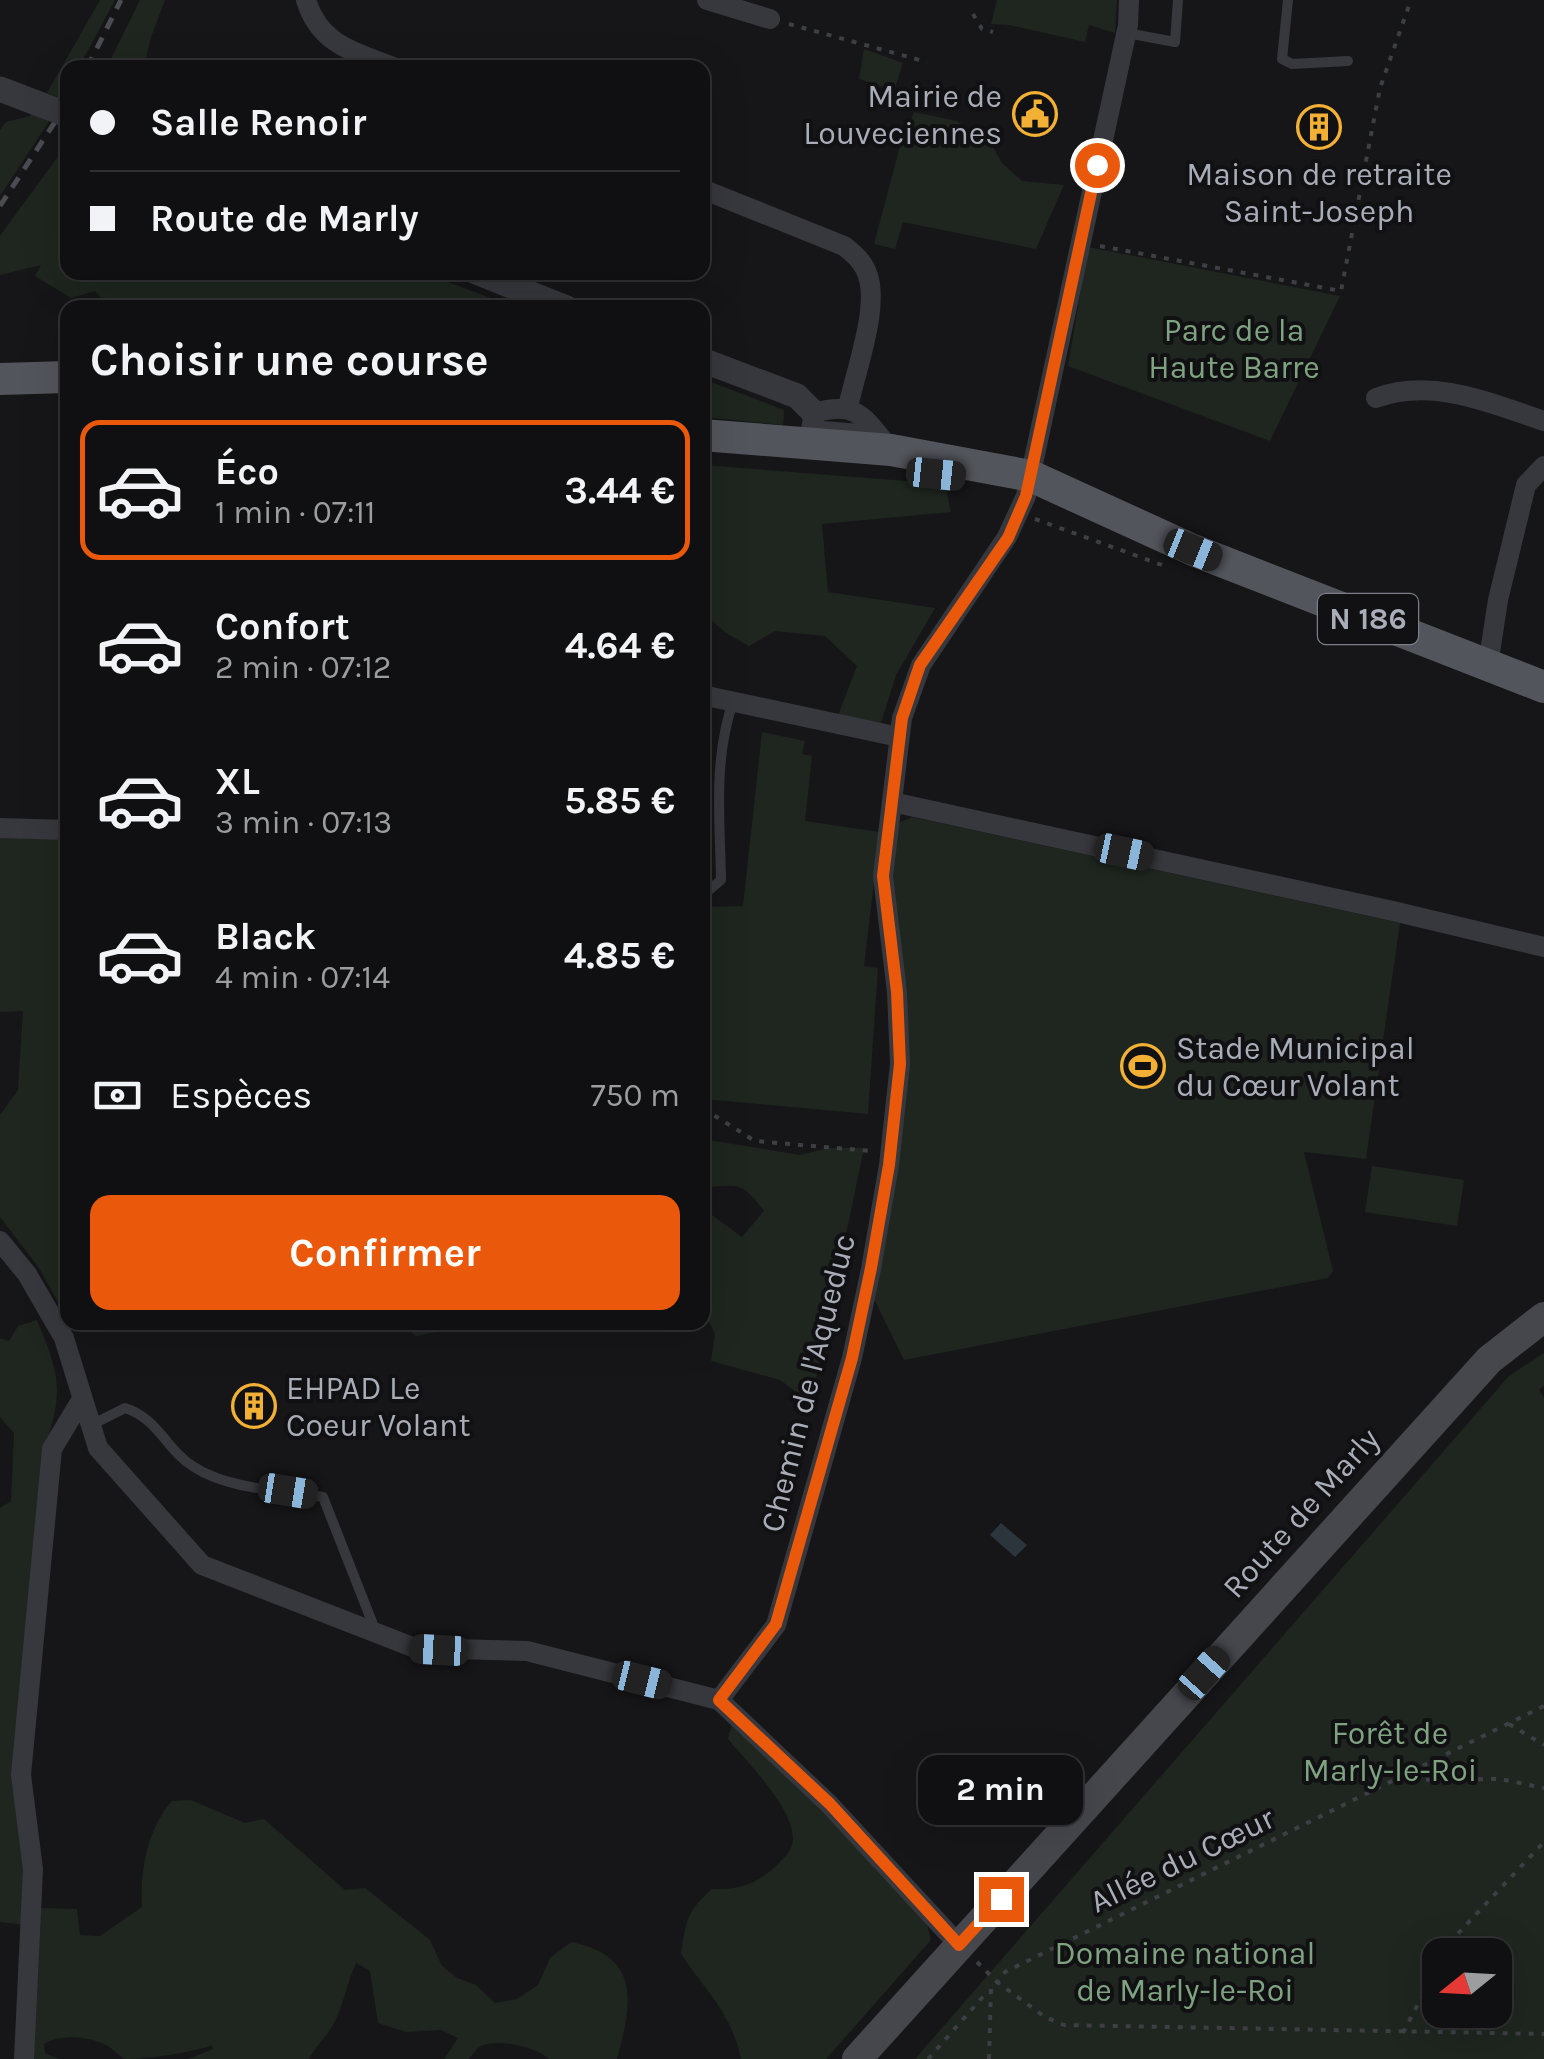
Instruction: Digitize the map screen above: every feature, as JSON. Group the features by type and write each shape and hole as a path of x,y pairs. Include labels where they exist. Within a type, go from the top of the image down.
{"main road":[{"path":"0,379 60,378"},
{"name":"N 186","path":"710,435 882,440 1029,486 1544,687"},
{"name":"N 186","path":"710,443 812,435 962,477 1029,486"},
{"name":"Route de Marly","path":"856,2059 1488,1360 1544,1317"}],"street":[{"path":"306,0 331,42 376,60"},
{"path":"707,0 770,19"},
{"name":"Chemin de l'Aqueduc","path":"719,1700 776,1624 852,1358 890,1152 900,1064 897,992 883,876 902,718 920,665 1008,538 1029,486 1126,33 1128,0"},
{"path":"0,89 60,112"},
{"path":"710,192 844,246 861,260 869,278 871,303 848,407 812,435 797,396 710,363"},
{"path":"496,280 547,300"},
{"path":"1376,398 1395,391 1440,389 1544,421"},
{"path":"848,407 864,416 882,440"},
{"path":"1488,666 1498,600 1526,485 1544,466"},
{"path":"710,697 899,737"},
{"path":"892,802 1544,946"},
{"path":"0,828 60,830"},
{"path":"0,1241 27,1274 64,1338 98,1448 202,1565 414,1648 527,1651 719,1700 830,1804 959,1945"},
{"path":"24,2059 33,1869 21,1775 52,1448 82,1399"}],"lane":[{"path":"1126,33 1175,42 1178,0"},
{"path":"1288,0 1282,59 1292,64 1348,60"},
{"path":"710,889 721,880 719,764 724,730 734,702"},
{"path":"91,1425 124,1408 144,1414 192,1466 219,1480 323,1497 376,1633"}],"path":[{"path":"1080,242 1342,291 1380,88 1411,0"},
{"path":"973,14 982,30 994,32"},
{"path":"770,19 927,62"},
{"path":"710,1114 755,1141 890,1152"},
{"name":"Allée du Cœur","path":"928,2059 1005,1972 1544,1706"},
{"path":"1509,1724 1544,1745"},
{"path":"1395,1780 1500,1779 1544,1788"},
{"path":"1454,1938 1544,1842"},
{"path":"959,1945 997,1982 1046,2018 1064,2025 1544,2034"},
{"path":"990,1989 990,2059"},
{"path":"1403,2033 1422,1997"}],"green space":[{"path":"100,0 115,0 83,60 66,60"},
{"path":"140,0 165,0 146,60 110,60"},
{"path":"997,0 1117,0 1115,33 1089,25 1085,42 991,24"},
{"path":"864,49 903,63 894,91 859,79"},
{"path":"60,70 60,98 47,93"},
{"path":"32,112 50,120 0,196 0,130 6,122 30,116"},
{"path":"914,112 957,121 991,144 1002,163 1022,181 1064,185 1036,249 903,222 895,249 874,244 900,146"},
{"path":"60,154 60,280 443,280 496,300 103,300 95,291 71,298 35,276 41,265 0,275 0,236"},
{"name":"Parc de la Haute Barre","path":"1088,247 1340,296 1270,441 1068,366"},
{"path":"710,382 784,410 783,425 710,418"},
{"path":"710,466 945,484 951,512 822,524 828,592 935,608 896,675 881,723 837,718 857,666 825,636 775,631 749,646 710,619"},
{"path":"762,732 805,741 802,754 812,756 805,821 880,832 864,966 878,968 868,1114 710,1100 710,907 743,906"},
{"name":"Stade Municipal du Cœur Volant","path":"912,817 1400,923 1366,1159 1304,1152 1333,1271 1328,1278 904,1360 874,1299 896,1178 891,883 898,823"},
{"path":"0,836 60,839 60,1306 39,1268 0,1217 0,1115 18,1090 23,1011 0,1012"},
{"path":"710,1140 800,1155 828,1148 864,1148 811,1403 780,1380 711,1361 715,1334 710,1324 710,1217 712,1215 742,1237 764,1211 745,1190 710,1187"},
{"path":"1372,1166 1464,1180 1457,1226 1365,1212"},
{"path":"37,1320 52,1360 57,1390 41,1460 14,1778 29,1876 25,1925 0,1922 0,1508 11,1501 14,1433 0,1417 0,1338 9,1341 18,1326"},
{"path":"408,1330 447,1330 416,1336"},
{"name":"Forêt de Marly-le-Roi","path":"1544,1353 1544,1386 1539,1390 1544,1398 1544,2059 915,2059 1509,1376"},
{"path":"733,1720 827,1812 927,1924 931,1940 826,2059 741,2059 725,2016 681,1954 689,1918 703,1897 712,1889 739,1887 762,1877 785,1857 793,1843 791,1826 778,1800 728,1739"},
{"path":"191,1800 245,1823 264,1819 345,1890 365,1888 430,1940 442,1966 457,1978 476,1985 495,2003 517,1999 538,1985 550,1958 571,1942 610,1958 621,1971 628,2002 617,2059 549,2059 526,2048 497,2043 481,2046 468,2059 444,2059 458,2038 441,2030 406,2032 378,2023 370,1971 356,1963 336,2018 309,2059 188,2059 213,2049 212,2045 169,2055 125,2059 106,2045 75,2037 44,2044 45,2053 59,2059 30,2059 40,1908 77,1909 80,1935 100,1936 142,1907 144,1865 156,1824 172,1801"}],"shaded area":[{"path":"1001,1523 1027,1545 1015,1557 990,1535"}],"railway":[{"path":"91,60 121,0"},
{"path":"0,206 60,114"}],"place":[{"name":"Mairie de Louveciennes","path":"1035,114"},
{"name":"Maison de retraite Saint-Joseph","path":"1319,127"},
{"name":"Stade Municipal du Cœur Volant","path":"1143,1066"},
{"name":"EHPAD Le Coeur Volant","path":"254,1406"}],"route":[{"path":"1001,1899 959,1945 830,1804 719,1700 776,1624 852,1358 871,1268 889,1165 900,1064 897,992 883,876 902,718 920,665 1008,538 1026,496 1097,165"}],"park label":[{"name":"Domaine national de Marly-le-Roi","path":"1185,1972"}]}
